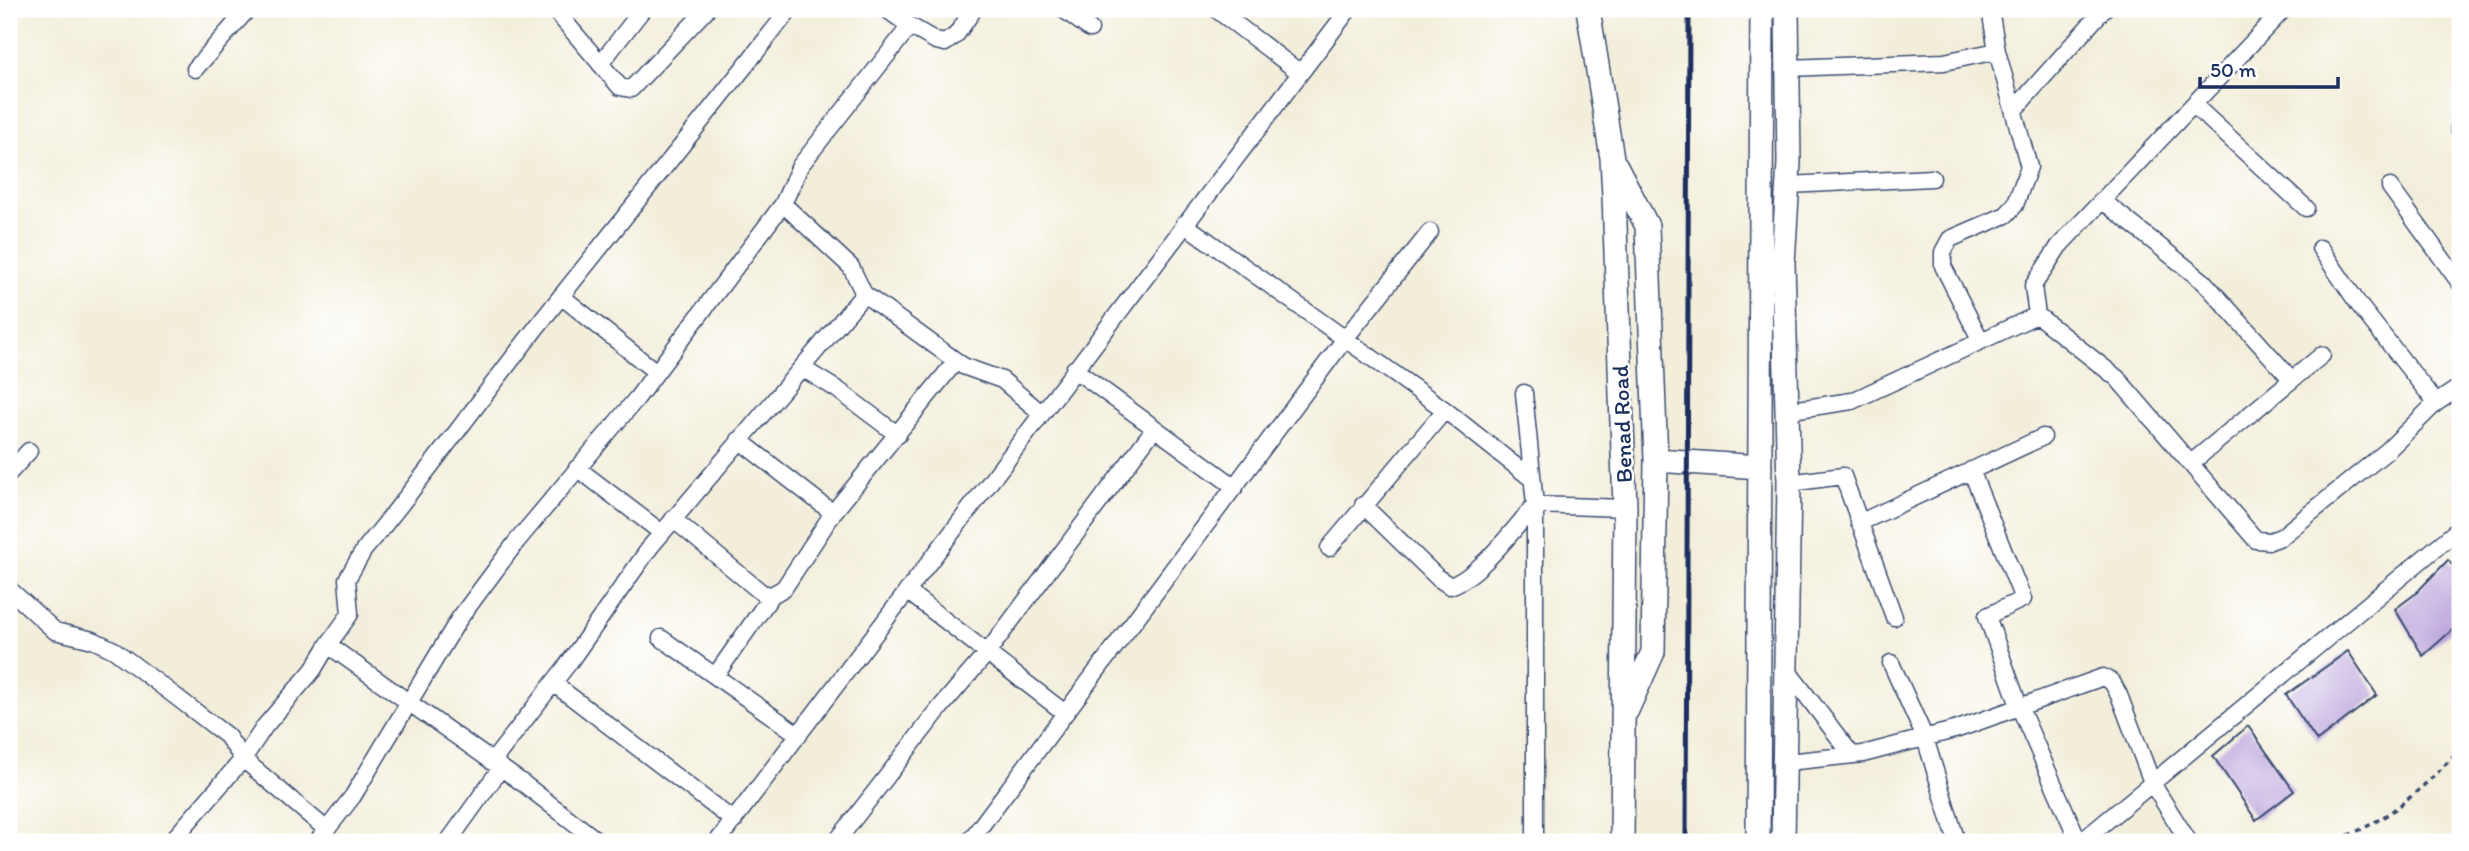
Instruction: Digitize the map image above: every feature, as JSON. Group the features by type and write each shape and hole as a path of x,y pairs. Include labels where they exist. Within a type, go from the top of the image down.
{"street":[{"path":"195,69 248,9"},
{"path":"554,9 620,87 631,89 707,9"},
{"path":"600,64 643,9"},
{"path":"171,842 243,759 265,726 313,670 351,614 347,579 364,550 561,296 790,9"},
{"path":"886,9 936,41 945,43 956,35 974,9"},
{"path":"1063,9 1090,29"},
{"path":"718,842 1349,9"},
{"name":"Benad Road","path":"1588,9 1612,158 1625,509 1622,842"},
{"path":"1758,842 1762,9"},
{"path":"1783,842 1787,762 1789,483 1783,263 1788,185 1787,9"},
{"path":"1981,341 1943,266 1943,253 1950,239 2006,215 2015,205 2029,167 1997,51 1990,9"},
{"path":"2014,110 2104,9"},
{"path":"2284,9 2059,246 2033,286 2037,314 2117,378 2256,540 2270,541 2281,537 2329,501 2388,450 2436,403 2460,387"},
{"path":"1217,10 1299,72"},
{"path":"9,589 55,631 93,640 114,650 227,736 243,759 322,836 353,796 459,619 517,541 656,372 783,204 800,166 910,26"},
{"path":"1788,68 1944,62 1997,51"},
{"path":"2194,106 2306,208"},
{"path":"1612,158 1647,226 1656,460 1653,652 1623,719"},
{"path":"1788,185 1932,177"},
{"path":"2390,187 2460,283"},
{"path":"2103,201 2204,282 2292,380"},
{"path":"783,204 851,267 864,294 956,361 1002,380 1041,413"},
{"path":"1184,224 1445,410 1532,479"},
{"path":"969,842 1344,340 1430,232"},
{"path":"2320,248 2359,305 2436,403"},
{"path":"448,842 553,683 662,533 864,294"},
{"path":"561,296 656,372"},
{"path":"1785,411 1852,401 2037,314"},
{"path":"2191,463 2322,355"},
{"path":"715,677 772,595 784,588 833,513 956,361"},
{"path":"802,368 838,390 898,435"},
{"path":"1074,369 1235,487"},
{"path":"1524,393 1535,505 1535,842"},
{"path":"1329,548 1445,410"},
{"path":"836,842 940,708 987,653 1154,429"},
{"path":"1859,523 2043,437"},
{"path":"739,440 833,513"},
{"path":"9,473 29,451"},
{"path":"1656,460 1760,467"},
{"path":"577,468 662,533"},
{"path":"1971,470 2023,599 1987,616 2019,706 2080,842 2153,785 2460,528"},
{"path":"1789,483 1843,476 1894,617"},
{"path":"1363,505 1438,578 1450,586 1461,582 1476,569 1535,505 1625,509"},
{"path":"673,519 762,593 772,595"},
{"path":"907,591 1065,713"},
{"path":"661,638 799,735"},
{"path":"328,645 497,765 590,840"},
{"path":"1891,663 1925,738 1956,842"},
{"path":"1787,670 1852,755"},
{"path":"1787,762 1852,755 1925,738 1958,729 2095,678 2112,682 2153,785 2189,842"},
{"path":"553,683 734,821"}],"path":[{"path":"2329,842 2348,836 2406,803 2460,750"}],"building":[{"path":"2448,560 2460,575 2460,644 2452,630 2423,656 2395,609 2415,594"},
{"path":"2348,651 2377,695 2317,741 2286,695"},
{"path":"2248,726 2294,791 2256,820 2213,756"}],"railway":[{"path":"1686,842 1689,9"}]}
